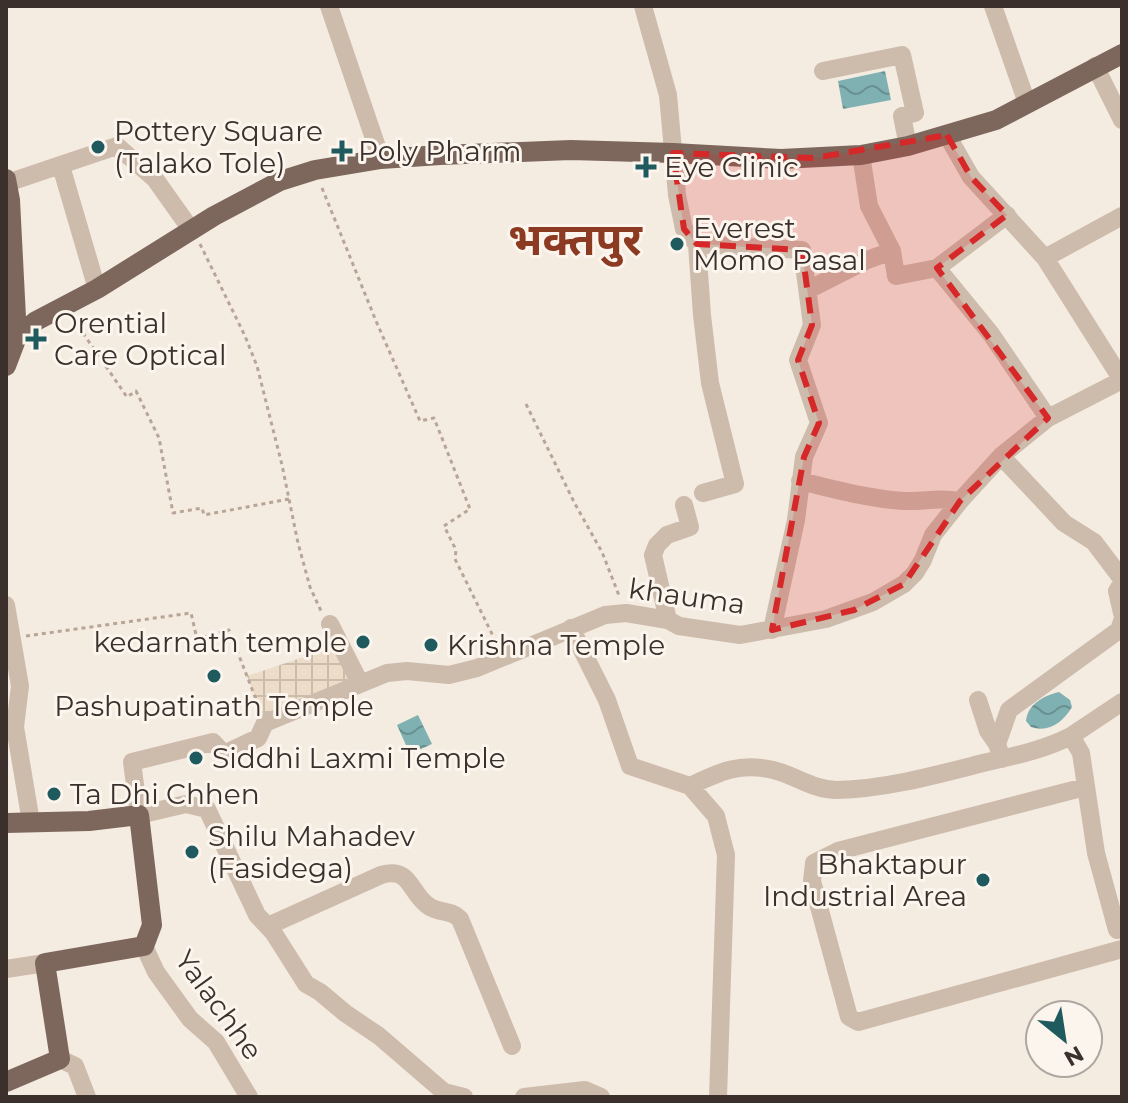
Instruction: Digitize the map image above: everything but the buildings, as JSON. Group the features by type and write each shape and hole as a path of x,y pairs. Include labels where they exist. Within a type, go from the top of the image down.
{"main road":[{"path":"17,337 36,321 97,289 214,216 280,181 315,170 381,159 571,150 781,159 861,155 908,146 996,120 1122,54"},
{"path":"6,181 10,200 17,337 6,366"},
{"path":"6,823 89,821 139,815 152,925 144,946 45,963 60,1059 6,1082"}],"street":[{"path":"329,6 381,159"},
{"path":"643,6 668,95 684,229 697,244 710,383 735,484 703,493"},
{"path":"993,6 1027,103"},
{"path":"823,71 902,55 915,113 902,116 908,146"},
{"path":"1095,66 1122,120"},
{"path":"947,135 971,177 1045,258 1122,380"},
{"path":"6,181 117,146 155,179 192,231"},
{"path":"861,155 869,206 892,251 896,276 937,268 1007,215"},
{"path":"61,166 97,289"},
{"path":"1045,258 1122,216"},
{"path":"697,244 802,250 812,325 798,360 819,423 804,457 796,520 772,630"},
{"path":"808,290 892,251"},
{"path":"937,268 991,334 1048,418"},
{"name":"khauma","path":"139,815 132,762 213,742 224,754 258,738 265,723 387,673 449,675 504,657 605,615 626,613 668,620 679,626 740,635 826,619 854,610 904,584 923,560 933,535 1001,456 1048,418 1122,380"},
{"path":"1001,456 1064,523 1094,542 1122,581 1117,591 1122,613"},
{"path":"800,481 908,502 939,497 960,501"},
{"path":"668,620 653,555 657,545 667,535 690,527 684,505"},
{"path":"6,605 20,686 15,727 31,822"},
{"path":"1000,752 1009,710 1119,630 1122,621"},
{"path":"330,624 360,683"},
{"path":"571,628 607,700 630,766 690,786 716,816 726,855 718,1097"},
{"path":"978,700 988,731 1000,752"},
{"path":"690,786 724,769 750,768 774,770 805,784 833,790 862,788 1000,752 1054,745 1122,702"},
{"path":"1071,736 1081,753 1096,853 1117,930 1122,928"},
{"path":"1085,787 838,851 814,863 812,881 849,1017 858,1022 1122,949"},
{"path":"139,815 186,804 207,809 257,915 268,926 306,984 379,1036 444,1092 464,1097"},
{"path":"268,926 381,875 393,871 402,874 427,905 455,914 460,919 512,1046"},
{"name":"Yalachhe","path":"144,946 156,972 190,1019 216,1042 249,1097"},
{"path":"6,969 45,963"},
{"path":"60,1059 75,1066 87,1097"},
{"path":"524,1097 585,1090 601,1097"}],"path":[{"path":"315,170 420,421 434,418 470,509 444,526 456,550 455,559 504,657"},
{"path":"192,231 257,366 310,587 323,618 330,624"},
{"path":"65,307 127,397 136,391 159,438 173,513 202,508 204,515 289,499"},
{"path":"526,404 602,552 626,613"},
{"path":"11,637 69,632 191,613 197,639 229,630 265,723"}],"highlighted area":[{"path":"947,135 971,177 1007,215 937,268 1048,418 960,501 904,584 854,610 772,630 804,457 819,423 798,360 812,325 802,250 697,244 684,229 673,153 814,158"}],"shaded area":[{"path":"342,644 366,691 268,730 247,676"}],"water":[{"path":"885,71 891,100 843,109 838,81"},
{"path":"1059,692 1070,700 1072,707 1060,722 1044,729 1031,727 1026,721 1033,705"},
{"path":"418,715 432,744 410,754 397,725"}],"place":[{"name":"Pottery Square (Talako Tole)","path":"98,147"},
{"name":"Poly Pharm","path":"342,151"},
{"name":"Eye Clinic","path":"646,167"},
{"name":"Everest Momo Pasal","path":"677,244"},
{"name":"Orential Care Optical","path":"36,339"},
{"name":"kedarnath temple","path":"363,642"},
{"name":"Krishna Temple","path":"431,645"},
{"name":"Pashupatinath Temple","path":"214,676"},
{"name":"Siddhi Laxmi Temple","path":"196,758"},
{"name":"Ta Dhi Chhen","path":"54,794"},
{"name":"Shilu Mahadev (Fasidega)","path":"192,852"},
{"name":"Bhaktapur Industrial Area","path":"983,880"}],"district":[{"name":"भक्तपुर","path":"575,240"}]}
